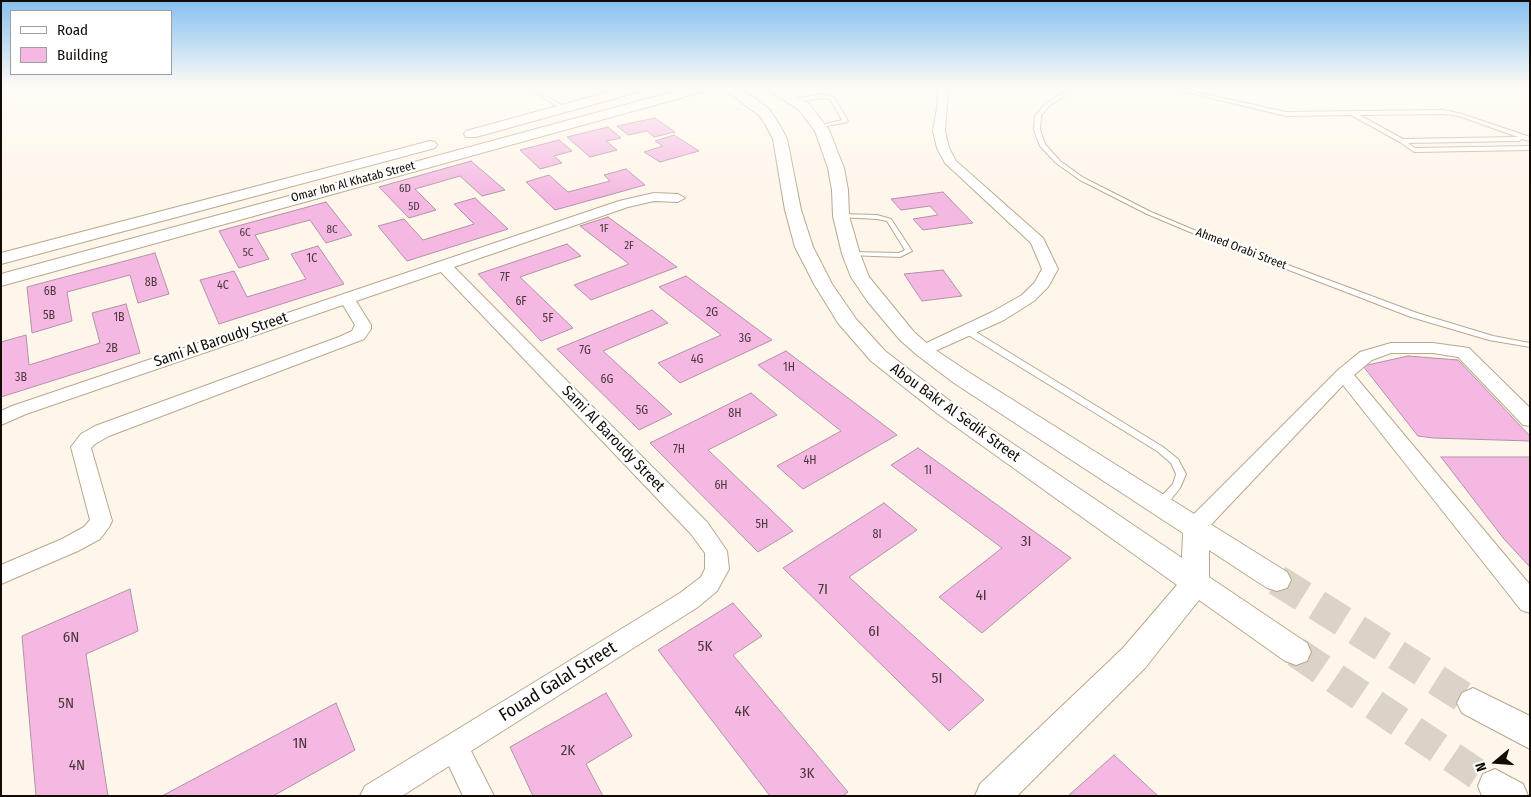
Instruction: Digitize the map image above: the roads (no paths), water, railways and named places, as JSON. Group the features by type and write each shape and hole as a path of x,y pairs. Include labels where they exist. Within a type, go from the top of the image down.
{"street":[{"path":"461,136 504,124"},
{"name":"Omar Ibn Al Khatab Street","path":"1,280 569,124"},
{"name":"Abou Bakr Al Sedik Street","path":"772,124 780,140 793,210 804,247 823,284 848,323 878,356 946,409 1296,652"},
{"path":"818,124 828,144 836,168 840,190 841,216 851,254 860,277 890,318 924,351 1277,580"},
{"path":"924,351 998,316 1028,298 1042,284 1050,269 1038,241 951,163 943,148 939,131 940,124"},
{"name":"Omar Ibn Al Khatab Street","path":"1,259 442,142"},
{"name":"Sami Al Baroudy Street","path":"1,419 19,410 624,204 654,197 678,198"},
{"name":"Sami Al Baroudy Street","path":"443,265 699,528 716,551"},
{"path":"1,575 70,546 92,534 101,521 81,447 88,440 102,431 358,335 363,329 363,325 346,298"},
{"path":"992,796 1121,671 1196,584 1196,526 1344,374 1366,356 1391,348 1433,348 1463,352 1530,420"},
{"path":"1344,374 1530,603"},
{"name":"Fouad Galal Street","path":"375,796 689,600 709,584 717,569 716,551"},
{"path":"1473,703 1530,733"},
{"path":"454,747 479,796"}],"lane":[{"name":"Ahmed Orabi Street","path":"1037,124 1037,130 1042,145 1058,162 1082,179 1149,212 1192,231 1414,315 1492,338 1530,345"},
{"path":"1373,124 1414,150 1530,148"},
{"path":"1487,124 1527,138 1530,143"},
{"path":"1402,141 1527,138"},
{"path":"841,216 877,217 889,220 909,252 900,255 851,254"},
{"path":"968,331 1175,461 1181,474 1177,485 1161,504"}],"tunnel":[{"path":"1277,580 1473,703"},
{"path":"1296,652 1495,786"}]}
